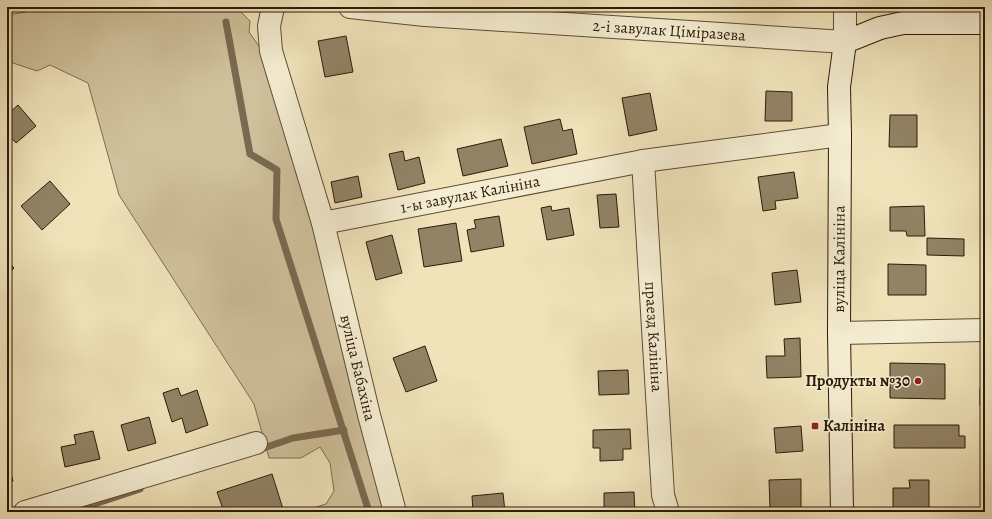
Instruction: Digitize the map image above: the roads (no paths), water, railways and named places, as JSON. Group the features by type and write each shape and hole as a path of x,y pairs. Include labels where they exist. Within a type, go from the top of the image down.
{"street":[{"path":"273,7 269,26 271,51 323,223"},
{"name":"2-і завулак Ціміразева","path":"350,7 425,15 845,42 880,28 903,23 985,22"},
{"name":"вуліца Калініна","path":"842,512 839,333 839,87 845,42 845,7"},
{"name":"1-ы завулак Калініна","path":"323,223 642,161 840,134"},
{"name":"праезд Калініна","path":"642,161 663,495 668,512"},
{"name":"вуліца Бабахіна","path":"323,223 369,416 395,512"},
{"path":"839,333 985,330"},
{"path":"25,512 256,444"}],"waterway":[{"path":"226,22 250,154 277,170 276,219 369,512"},
{"path":"258,450 293,438 344,430"},
{"path":"70,512 140,489"}],"place":[{"name":"Продукты №30","path":"918,381"},
{"name":"Калініна","path":"815,426"}]}
